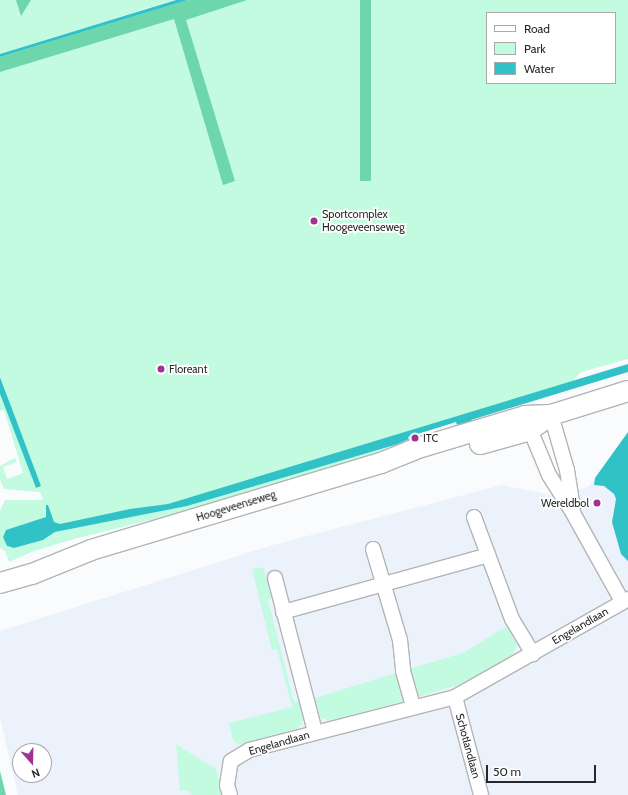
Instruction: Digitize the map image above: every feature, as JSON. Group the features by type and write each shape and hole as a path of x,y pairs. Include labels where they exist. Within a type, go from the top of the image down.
{"main road":[{"name":"Hoogeveenseweg","path":"0,568 91,550 381,464 415,449 527,423 628,391"},
{"name":"Hoogeveenseweg","path":"0,583 32,574 91,550"}],"street":[{"name":"Engelandlaan","path":"551,415 567,470 573,513"},
{"name":"Engelandlaan","path":"230,795 227,785 231,761 249,750 455,697 533,654 625,600 549,475 527,423"},
{"path":"474,517 512,619 533,654"},
{"path":"373,549 400,640 403,671 413,707"},
{"path":"283,612 488,555"},
{"name":"Engelandlaan","path":"275,578 315,732"},
{"name":"Schotlandlaan","path":"455,697 481,795"}],"shaded area":[{"path":"628,444 628,795 18,795 15,783 52,783 52,743 12,743 12,769 0,718 0,631 273,545 502,485 557,496 588,487"}],"green space":[{"path":"0,0 174,0 0,54"},
{"path":"16,0 31,0 21,16"},
{"name":"Sportcomplex Hoogeveenseweg","path":"188,0 628,0 628,359 581,372 569,385 176,504 53,528 44,507 46,517 5,531 3,537 8,547 14,548 43,540 55,532 187,506 398,444 368,456 174,514 74,539 34,551 9,562 5,551 0,548 0,511 5,500 43,500 40,492 4,489 0,480 0,466 15,458 17,462 3,467 7,479 23,473 4,410 0,411 0,394 36,488 39,487 0,375 0,57"},
{"path":"188,0 247,0 186,20 235,181 223,185 174,19 0,72 0,57"},
{"path":"360,0 371,0 371,181 360,181"},
{"path":"263,567 272,598 268,600 294,702 299,701 303,720 299,728 239,745 233,740 229,723 292,707 277,649 272,650 252,569"},
{"path":"507,626 517,645 511,658 458,685 414,698 409,669 463,653"},
{"path":"399,672 408,700 329,721 320,717 315,698"},
{"path":"176,744 216,769 223,795 192,795 187,790 180,791"},
{"path":"0,771 6,795 0,795"}],"water":[{"path":"176,0 188,0 0,57 0,54"},
{"path":"628,364 628,372 471,420 472,423 457,425 456,422 408,437 409,439 398,444 187,506 55,532 43,540 14,548 7,546 3,537 6,530 46,517 46,505 48,505 54,522 60,524 130,509 168,504"},
{"path":"0,377 41,486 36,488 0,394"},
{"path":"628,432 628,561 621,554 612,522 616,499 614,494 604,486 594,485 595,478"}],"place":[{"name":"Sportcomplex Hoogeveenseweg","path":"314,221"},
{"name":"Floreant","path":"161,369"},
{"name":"ITC","path":"415,438"},
{"name":"Wereldbol","path":"597,503"}]}
